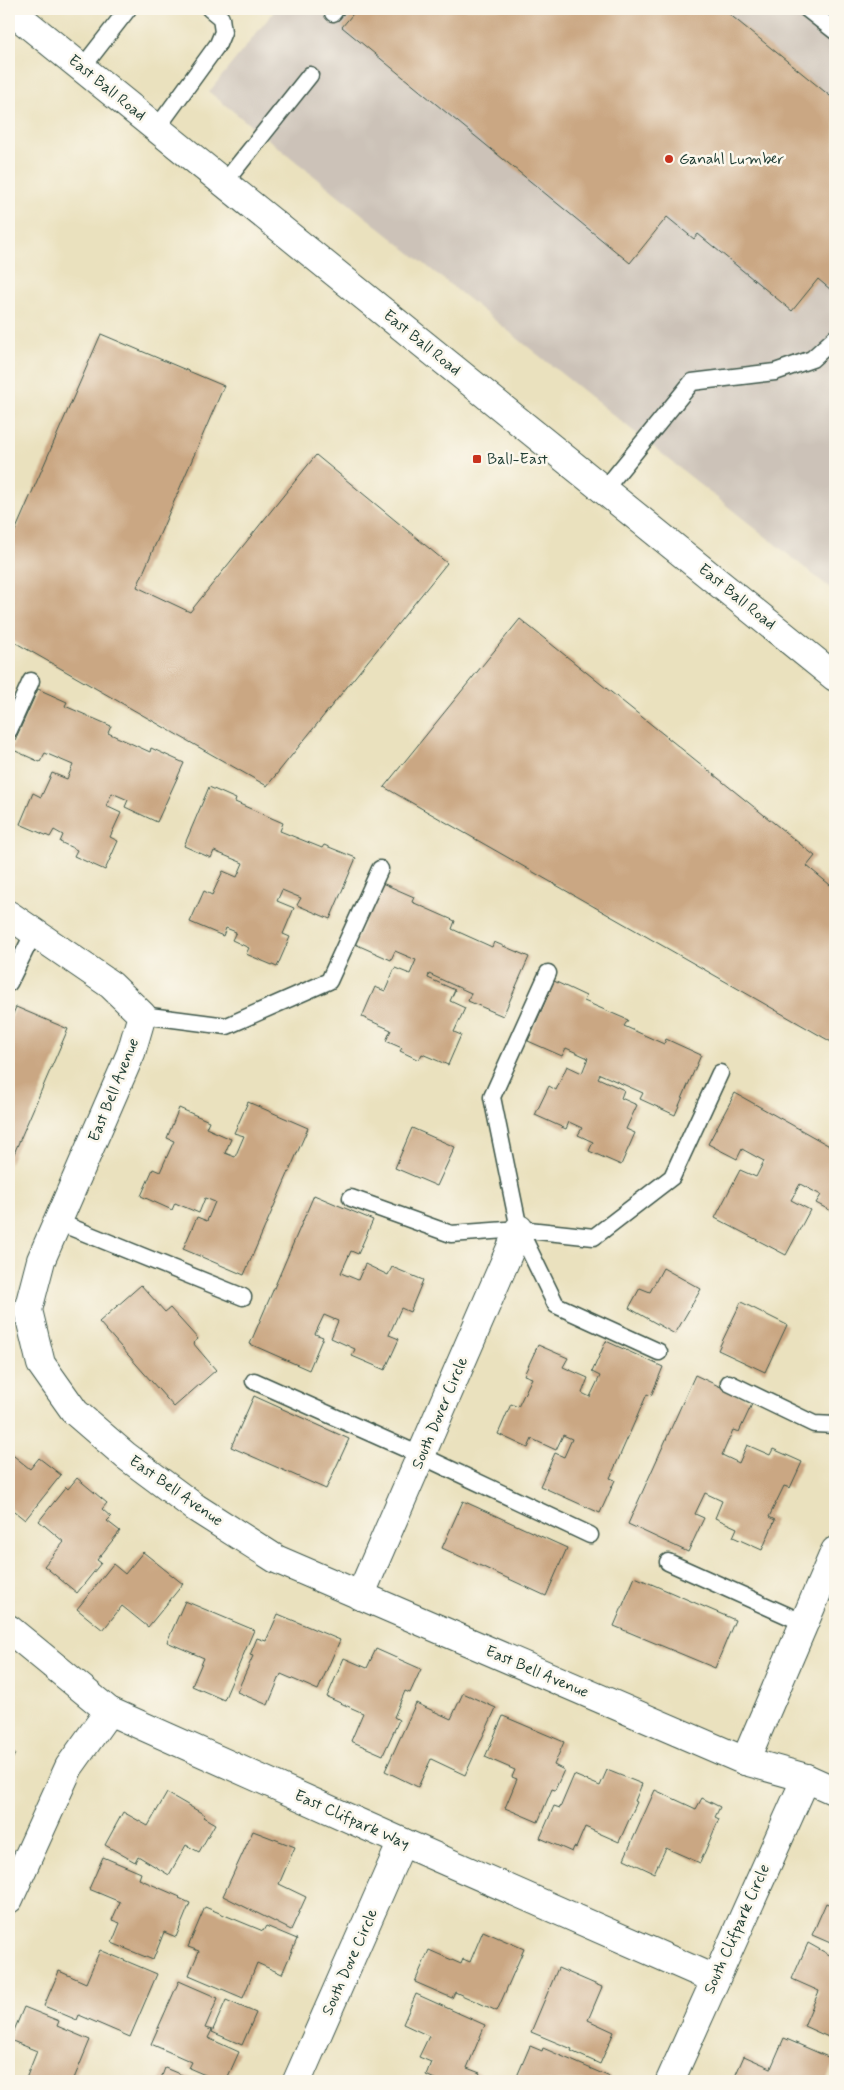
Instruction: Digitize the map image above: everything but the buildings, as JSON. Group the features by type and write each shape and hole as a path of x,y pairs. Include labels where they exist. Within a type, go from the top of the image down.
{"street":[{"name":"East Ball Road","path":"20,12 82,68 835,677"},
{"name":"East Bell Avenue","path":"9,915 111,985 142,1015 131,1054 41,1260 28,1310 41,1364 75,1412 126,1456 196,1508 276,1559 745,1761 806,1778 835,1791"},
{"name":"South Dover Circle","path":"360,1596 519,1229"},
{"path":"745,1761 835,1551"},
{"name":"East Clifpark Way","path":"9,1629 109,1711 714,1979"},
{"path":"9,1899 69,1768 109,1711"},
{"name":"South Clifpark Circle","path":"670,2081 714,1979 806,1778"},
{"name":"South Dove Circle","path":"298,2081 402,1842"}],"lane":[{"path":"82,68 128,9"},
{"path":"157,128 218,44 223,32 221,18 210,9"},
{"path":"807,9 835,31"},
{"path":"224,183 310,75"},
{"path":"604,490 692,382 775,372 812,359 835,338"},
{"path":"9,730 31,681"},
{"path":"142,1015 226,1026 329,981 380,869"},
{"path":"9,983 34,932"},
{"path":"548,972 492,1098 519,1229 556,1304 659,1352"},
{"path":"351,1198 451,1234 519,1229 594,1237 672,1178 720,1073"},
{"path":"58,1222 243,1297"},
{"path":"254,1381 590,1534"},
{"path":"728,1382 814,1424 835,1426"},
{"path":"668,1562 804,1623"}],"shaded area":[{"path":"276,9 835,9 835,592 209,92"}],"place":[{"name":"Ganahl Lumber","path":"669,159"},
{"name":"Ball-East","path":"477,459"}]}
